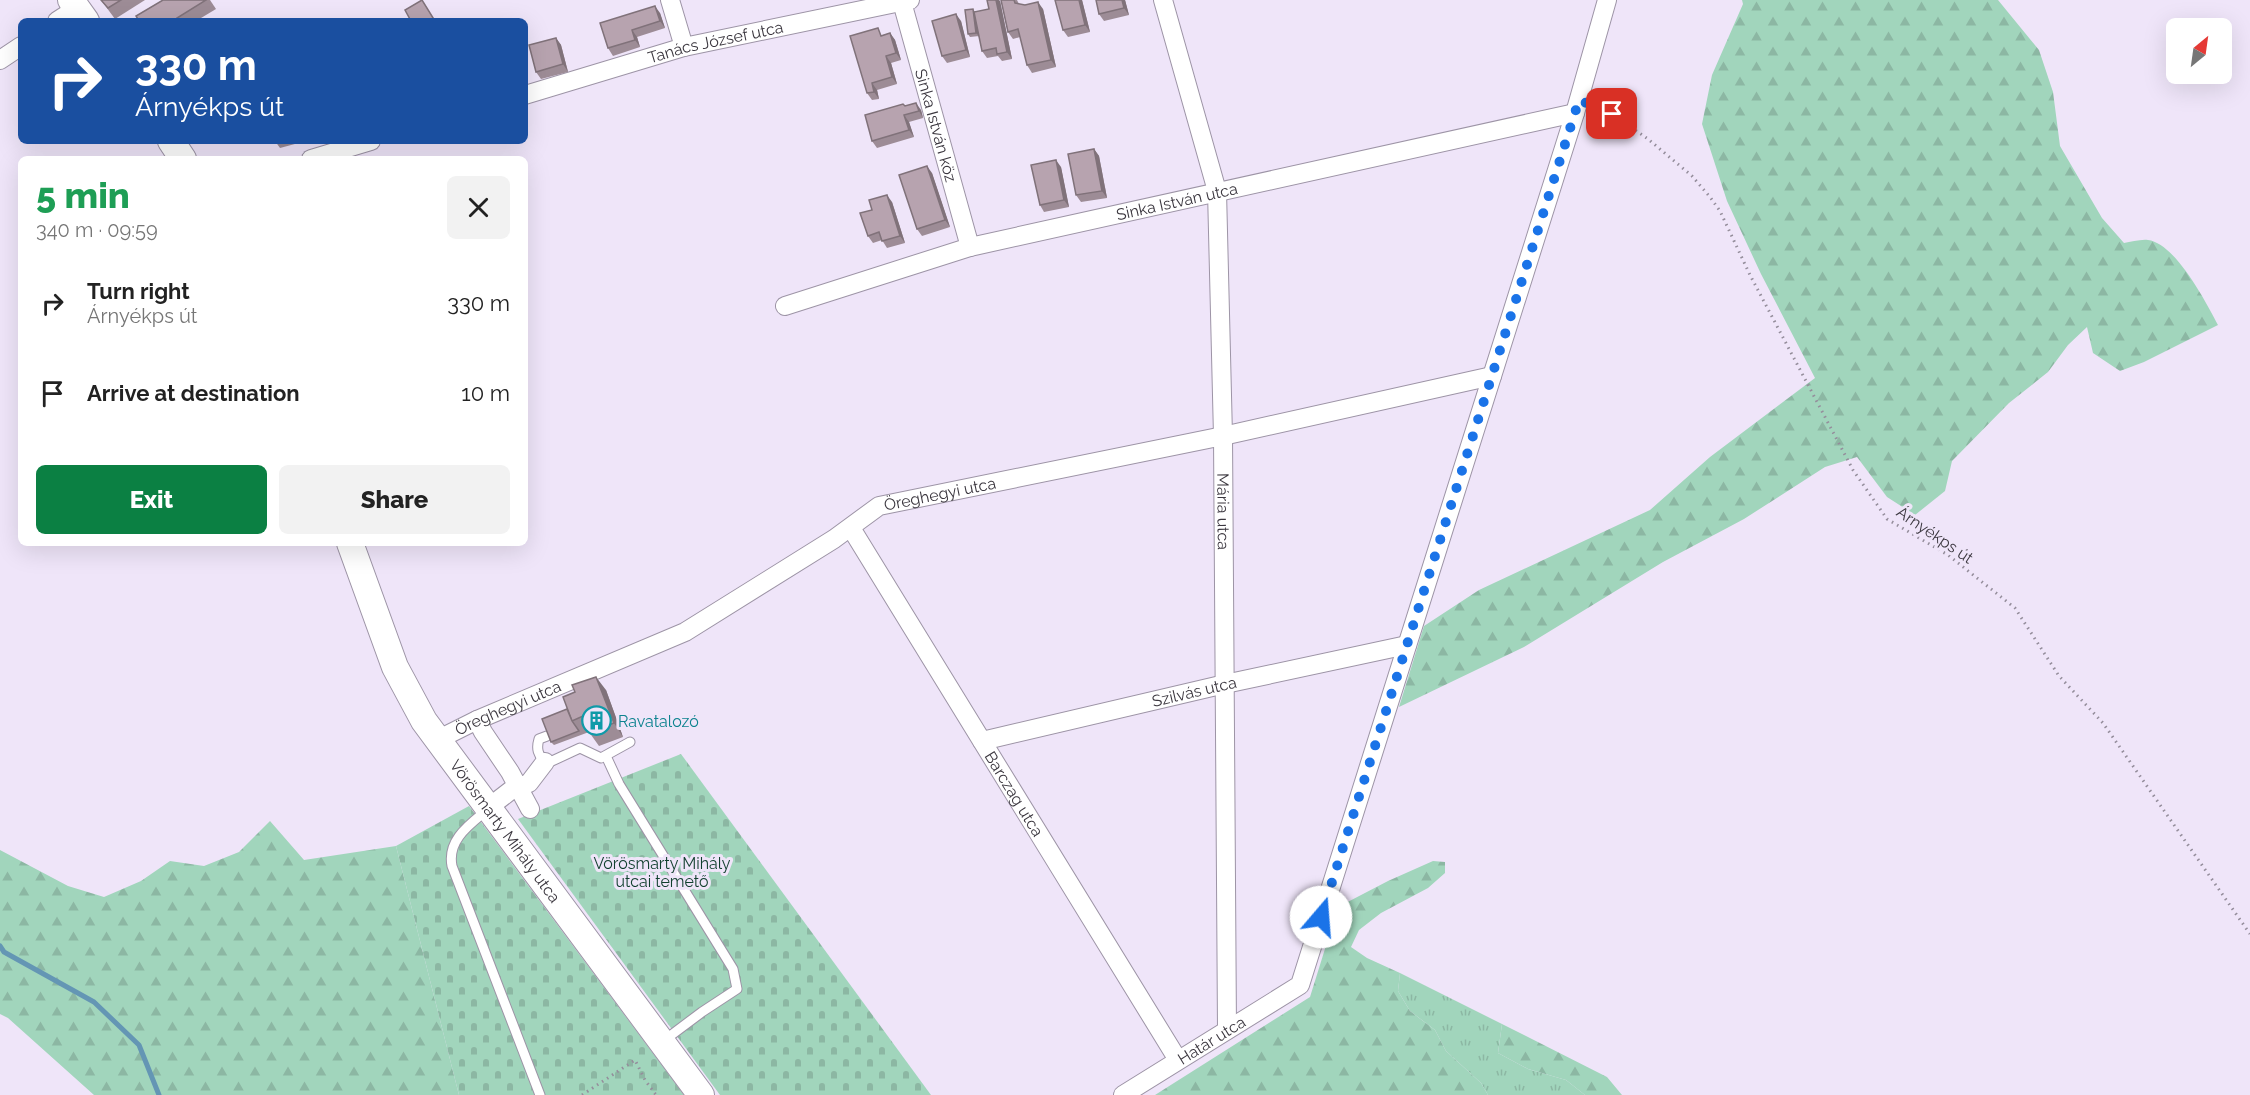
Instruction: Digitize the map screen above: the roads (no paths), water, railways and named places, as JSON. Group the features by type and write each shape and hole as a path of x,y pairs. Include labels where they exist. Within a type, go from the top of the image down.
{"main road":[{"name":"Vörösmarty Mihály utca","path":"351,546 395,667 424,721 701,1095"}],"street":[{"path":"670,0 684,47"},
{"name":"Mária utca","path":"1163,0 1217,191 1223,436 1227,1030"},
{"path":"1407,645 1577,107 1607,0"},
{"name":"Tanács József utca","path":"528,94 684,47 906,1"},
{"name":"Sinka István köz","path":"906,1 970,247"},
{"path":"0,60 18,47"},
{"name":"Sinka István utca","path":"785,306 970,247 1577,107"},
{"path":"321,156 361,144"},
{"name":"Öreghegyi utca","path":"437,740 477,720 684,632 851,528 879,506 1223,436 1492,376"},
{"name":"Barczag utca","path":"851,528 1178,1060"},
{"name":"Szilvás utca","path":"982,741 1225,684 1407,645"},
{"name":"Határ utca","path":"1123,1095 1300,986 1407,645"},
{"path":"477,720 530,808"},
{"path":"488,808 510,791 529,783 545,762"}],"lane":[{"path":"547,736 539,739 537,746 539,756 545,762 580,748 601,758 630,742"},
{"path":"606,756 619,784 733,969 737,989 663,1041"},
{"path":"488,808 459,835 452,846 450,856 540,1095"}],"waterway":[{"path":"0,946 4,952 94,1002 139,1045 159,1095"}],"place":[{"name":"Ravatalozó","path":"597,721"}],"park label":[{"name":"Vörösmarty Mihály utcai temető","path":"662,872"}]}
